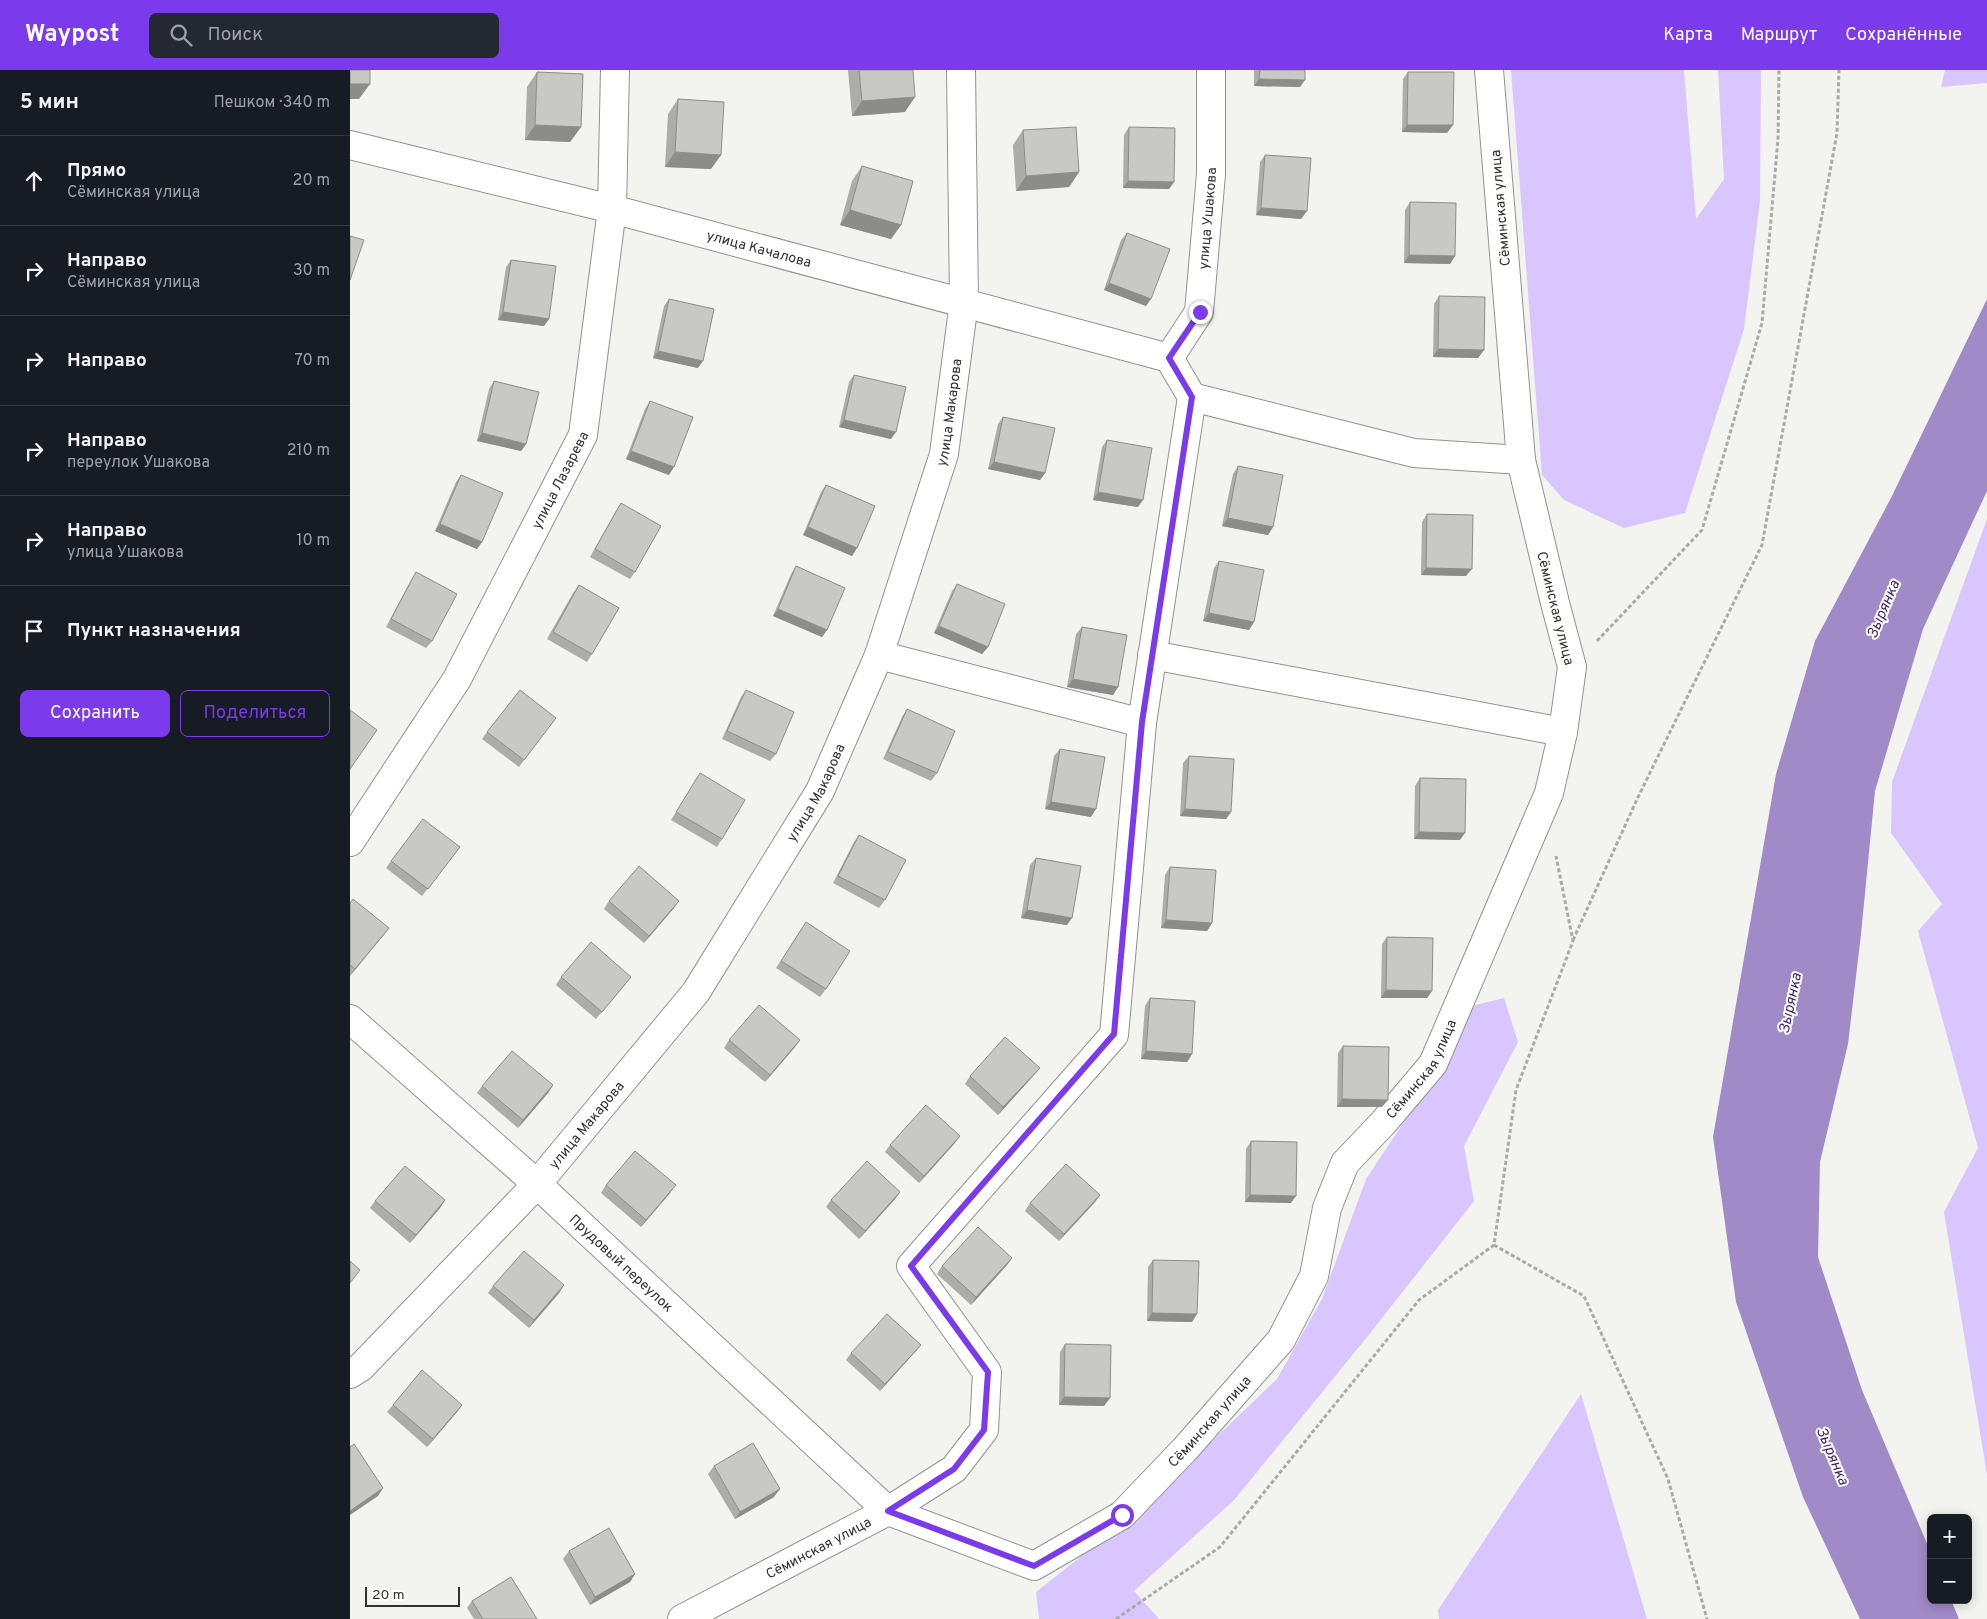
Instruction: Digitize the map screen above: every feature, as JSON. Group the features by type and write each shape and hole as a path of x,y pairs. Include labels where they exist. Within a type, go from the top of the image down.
{"street":[{"name":"улица Лазарева","path":"350,842 457,679 583,435 612,209 615,70"},
{"name":"улица Макарова","path":"350,1374 361,1367 538,1184 696,992 820,791 880,655 944,454 964,302 961,70"},
{"name":"улица Ушакова","path":"1169,358 1200,312 1211,174 1211,70"},
{"name":"Сёминская улица","path":"682,1619 888,1511 1034,1566 1122,1515 1186,1448 1281,1340 1314,1276 1328,1208 1345,1163 1384,1122 1433,1064 1549,793 1562,732 1572,667 1554,603 1521,460 1490,70"},
{"name":"улица Качалова","path":"350,145 612,209 1169,358"},
{"path":"888,1511 954,1469 984,1430 988,1372 911,1266 1114,1034 1142,722 1192,397 1169,358"},
{"path":"1192,397 1414,453 1521,460"},
{"path":"880,655 1142,722"},
{"path":"1152,655 1562,732"},
{"name":"Прудовый переулок","path":"350,1019 538,1184 888,1511"}],"path":[{"path":"1572,667 1702,530 1762,323 1778,139 1778,70"},
{"path":"1116,1619 1220,1547 1419,1300 1494,1245 1516,1090 1573,941 1639,795 1762,545 1836,133 1839,70"},
{"path":"1554,849 1573,941"},
{"path":"1494,1245 1584,1296 1668,1479 1708,1619"}],"shaded area":[{"path":"1511,70 1684,70 1696,219 1724,179 1718,70 1761,70 1760,201 1744,329 1685,513 1624,528 1564,500 1542,475"},
{"path":"1945,70 1987,70 1987,83 1941,87"},
{"path":"1987,519 1987,1475 1944,1212 1978,1148 1918,931 1942,904 1891,833 1892,782"},
{"path":"1504,998 1518,1042 1464,1146 1474,1201 1367,1337 1234,1500 1134,1591 1159,1619 1039,1619 1036,1592 1141,1509 1277,1379 1322,1299 1366,1179 1435,1075 1467,1007"},
{"path":"1581,1394 1647,1619 1439,1619 1438,1610"}],"water":[{"name":"Зырянка","path":"1987,299 1987,491 1923,629 1875,791 1848,1044 1820,1162 1818,1257 1862,1390 1927,1544 1927,1604 1953,1604 1959,1619 1860,1619 1803,1497 1736,1302 1713,1137 1776,774 1815,641 1891,498"}],"building":[{"path":"350,70 370,70 370,84 350,84"},
{"path":"859,70 913,70 915,97 862,101"},
{"path":"1260,70 1305,70 1305,80 1259,79"},
{"path":"537,72 583,74 581,127 535,125"},
{"path":"1408,72 1454,72 1453,125 1407,125"},
{"path":"678,99 724,102 721,155 675,152"},
{"path":"1076,127 1079,172 1026,176 1023,130"},
{"path":"1129,127 1175,128 1174,182 1128,181"},
{"path":"1265,155 1311,158 1307,211 1261,208"},
{"path":"862,166 913,181 901,225 850,210"},
{"path":"1410,202 1456,203 1455,256 1409,255"},
{"path":"1127,233 1170,249 1151,299 1109,283"},
{"path":"350,236 364,240 350,280"},
{"path":"511,260 556,266 549,319 503,312"},
{"path":"1439,296 1485,297 1484,350 1438,349"},
{"path":"669,299 714,309 703,361 658,351"},
{"path":"854,375 906,387 896,432 844,420"},
{"path":"494,381 539,392 526,444 482,433"},
{"path":"650,401 693,417 674,467 631,451"},
{"path":"1003,417 1055,428 1045,473 994,462"},
{"path":"1107,440 1152,448 1143,500 1098,492"},
{"path":"1238,466 1283,475 1273,527 1228,518"},
{"path":"461,475 503,493 482,542 440,524"},
{"path":"826,485 875,506 857,548 808,527"},
{"path":"621,503 661,526 635,572 595,549"},
{"path":"1427,514 1473,515 1472,569 1426,568"},
{"path":"1219,561 1264,570 1254,622 1209,613"},
{"path":"796,566 845,588 827,630 778,609"},
{"path":"416,572 457,594 432,641 391,619"},
{"path":"957,584 1005,604 988,647 939,626"},
{"path":"579,585 619,608 592,654 553,632"},
{"path":"1082,627 1127,635 1118,687 1073,679"},
{"path":"520,690 556,718 524,760 487,732"},
{"path":"746,690 794,712 776,754 727,731"},
{"path":"907,709 955,731 937,773 888,752"},
{"path":"350,710 377,730 350,769"},
{"path":"1060,749 1105,757 1096,809 1051,802"},
{"path":"1189,756 1234,759 1231,812 1185,809"},
{"path":"700,773 745,800 722,839 676,812"},
{"path":"1420,778 1466,779 1465,833 1419,832"},
{"path":"423,819 460,847 428,889 391,861"},
{"path":"859,835 906,860 885,900 838,876"},
{"path":"1036,858 1081,866 1072,918 1027,910"},
{"path":"639,866 679,901 649,936 609,901"},
{"path":"1170,867 1216,870 1212,923 1166,920"},
{"path":"353,899 389,928 355,969 350,965 350,903"},
{"path":"806,922 850,951 826,989 781,961"},
{"path":"1387,937 1433,938 1432,991 1386,990"},
{"path":"591,942 631,977 602,1012 561,977"},
{"path":"1150,998 1195,1001 1192,1054 1146,1051"},
{"path":"759,1005 800,1040 770,1075 729,1040"},
{"path":"1005,1037 1040,1068 1003,1107 970,1076"},
{"path":"1343,1046 1389,1047 1388,1100 1342,1099"},
{"path":"512,1051 553,1085 523,1120 482,1086"},
{"path":"926,1105 960,1136 924,1176 890,1145"},
{"path":"1251,1141 1297,1142 1296,1196 1250,1195"},
{"path":"635,1151 676,1185 646,1220 606,1185"},
{"path":"867,1161 900,1192 865,1231 831,1200"},
{"path":"1066,1164 1100,1195 1064,1234 1030,1203"},
{"path":"405,1166 445,1200 416,1235 375,1201"},
{"path":"978,1227 1012,1258 976,1297 942,1266"},
{"path":"524,1251 564,1285 534,1320 493,1286"},
{"path":"1153,1260 1199,1261 1197,1314 1152,1313"},
{"path":"350,1261 360,1270 350,1283"},
{"path":"887,1314 921,1345 885,1384 851,1353"},
{"path":"1065,1344 1111,1345 1110,1398 1064,1397"},
{"path":"422,1370 462,1405 433,1439 393,1405"},
{"path":"753,1443 780,1489 740,1512 714,1466"},
{"path":"354,1444 383,1488 350,1511 350,1447"},
{"path":"609,1528 635,1574 595,1597 569,1551"},
{"path":"511,1577 537,1619 483,1619 472,1601"}],"route":[{"path":"1122,1515 1034,1566 888,1511 954,1469 984,1430 988,1372 911,1266 1114,1034 1142,722 1192,397 1169,358 1200,312"}]}
